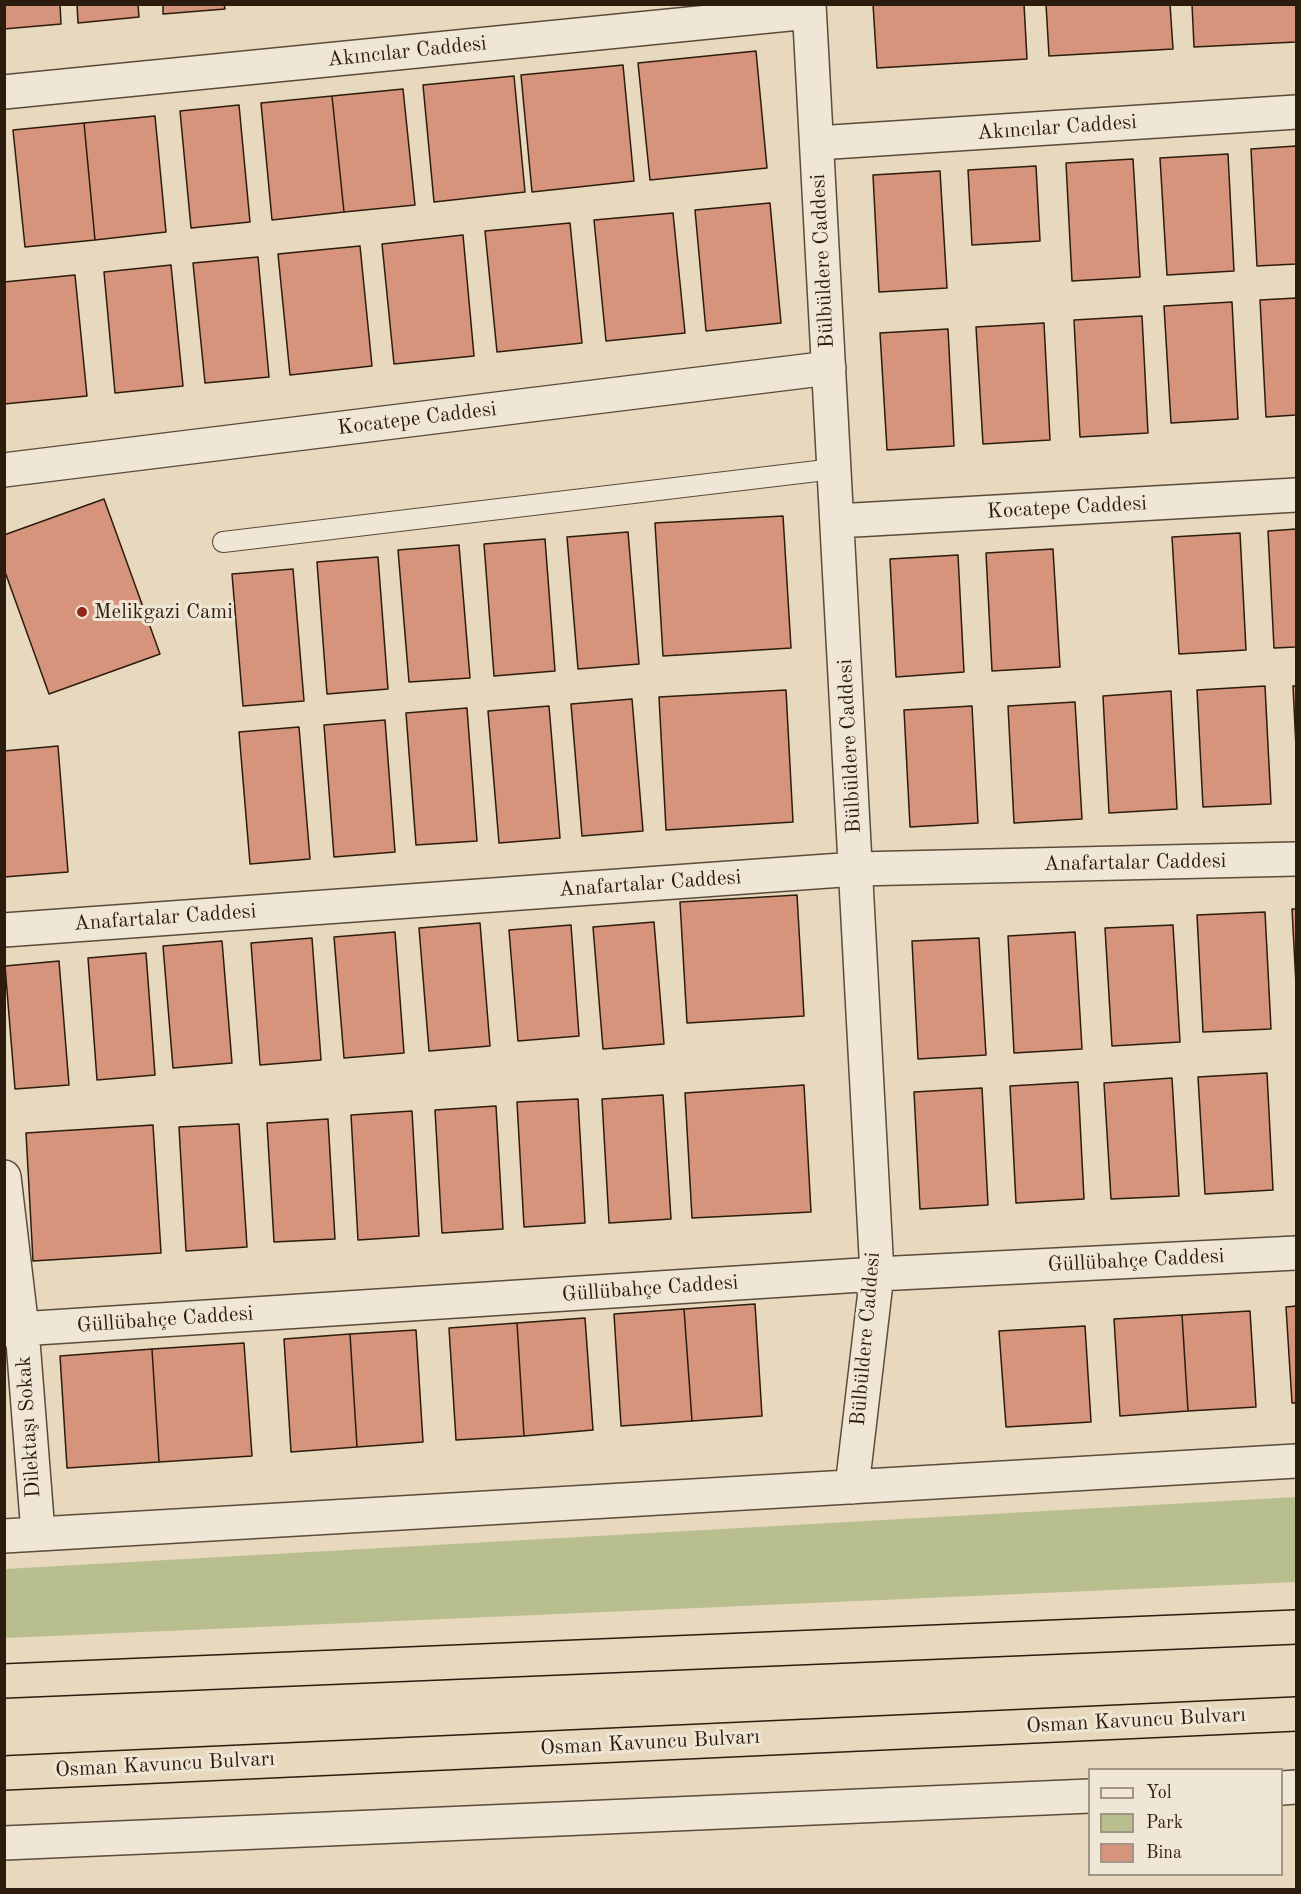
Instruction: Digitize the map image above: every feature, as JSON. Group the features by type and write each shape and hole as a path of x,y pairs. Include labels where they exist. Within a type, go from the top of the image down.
{"highway":[{"path":"4,1681 1296,1627"},
{"name":"Osman Kavuncu Bulvarı","path":"4,1773 1296,1714"}],"street":[{"name":"Akıncılar Caddesi","path":"4,92 809,8"},
{"name":"Bülbüldere Caddesi","path":"809,8 877,1274 852,1487"},
{"name":"Akıncılar Caddesi","path":"817,143 1296,112"},
{"name":"Kocatepe Caddesi","path":"4,470 829,368"},
{"name":"Kocatepe Caddesi","path":"837,521 1296,495"},
{"name":"Anafartalar Caddesi","path":"4,930 856,869 1296,859"},
{"name":"Dilektaşı Sokak","path":"4,1177 13,1330 38,1533"},
{"name":"Güllübahçe Caddesi","path":"13,1330 877,1274 1296,1253"},
{"path":"4,1536 1296,1461"},
{"path":"4,1843 1088,1796"}],"lane":[{"path":"223,542 834,469"}],"green space":[{"path":"1296,1497 1296,1582 5,1638 5,1569"}],"building":[{"path":"4,4 60,4 61,24 4,29"},
{"path":"77,4 138,4 139,17 78,23"},
{"path":"163,4 224,4 225,9 163,14"},
{"path":"873,4 1024,4 1027,59 877,68"},
{"path":"1046,4 1170,4 1173,49 1049,56"},
{"path":"1192,4 1296,4 1296,42 1194,47"},
{"path":"756,51 767,168 650,180 638,63"},
{"path":"623,65 634,181 532,192 521,75"},
{"path":"514,76 525,192 434,202 423,85"},
{"path":"403,89 415,205 344,212 332,96"},
{"path":"332,96 344,212 272,220 261,103"},
{"path":"239,105 250,222 191,228 180,111"},
{"path":"155,116 166,232 95,240 84,123"},
{"path":"84,123 95,240 25,247 13,130"},
{"path":"1296,146 1296,264 1257,266 1251,149"},
{"path":"1228,154 1234,271 1167,275 1160,158"},
{"path":"1133,159 1140,277 1072,281 1066,163"},
{"path":"1036,166 1040,241 972,245 968,170"},
{"path":"940,171 947,288 879,292 873,175"},
{"path":"770,203 781,323 706,331 695,210"},
{"path":"673,213 685,333 606,341 594,220"},
{"path":"570,223 582,343 497,352 485,231"},
{"path":"463,235 474,356 394,364 382,244"},
{"path":"360,246 372,366 290,375 278,254"},
{"path":"258,257 269,377 205,383 193,263"},
{"path":"171,265 183,386 115,393 104,272"},
{"path":"75,275 87,396 4,404 4,282"},
{"path":"1296,298 1296,415 1266,417 1260,300"},
{"path":"1232,302 1238,419 1171,423 1164,306"},
{"path":"1142,316 1148,433 1080,437 1074,320"},
{"path":"1044,323 1050,440 983,444 976,327"},
{"path":"948,329 954,446 887,450 880,333"},
{"name":"Melikgazi Cami","path":"104,499 160,654 49,694 4,569 4,535"},
{"path":"783,516 791,648 663,656 655,523"},
{"path":"1296,529 1296,647 1274,648 1268,531"},
{"path":"628,532 639,664 578,669 567,537"},
{"path":"1240,533 1246,650 1179,654 1172,537"},
{"path":"545,539 555,671 494,676 484,544"},
{"path":"459,545 470,678 409,682 398,550"},
{"path":"1053,549 1060,667 992,671 986,553"},
{"path":"958,555 964,672 896,677 890,559"},
{"path":"378,557 388,689 327,694 317,562"},
{"path":"293,569 304,701 243,706 232,574"},
{"path":"1265,686 1271,804 1203,807 1197,690"},
{"path":"1293,686 1296,686 1296,747"},
{"path":"786,690 793,822 666,830 659,697"},
{"path":"1171,691 1177,809 1109,813 1103,696"},
{"path":"632,699 643,831 582,836 571,704"},
{"path":"1075,702 1082,819 1014,823 1008,706"},
{"path":"549,706 560,838 499,843 488,711"},
{"path":"972,706 978,823 910,827 904,710"},
{"path":"467,708 477,841 416,845 406,713"},
{"path":"385,720 395,852 334,857 324,725"},
{"path":"299,727 310,859 250,864 239,732"},
{"path":"58,746 68,872 4,877 4,751"},
{"path":"797,895 804,1016 687,1023 680,902"},
{"path":"1292,909 1296,909 1296,984"},
{"path":"1265,912 1271,1029 1203,1032 1197,915"},
{"path":"654,922 664,1044 603,1049 593,927"},
{"path":"480,923 490,1046 429,1051 419,928"},
{"path":"571,925 579,1036 518,1041 509,930"},
{"path":"1173,925 1180,1042 1112,1046 1105,928"},
{"path":"395,932 404,1053 344,1058 334,937"},
{"path":"1075,932 1082,1049 1014,1053 1008,936"},
{"path":"312,938 321,1060 260,1065 251,943"},
{"path":"979,938 986,1055 918,1059 912,941"},
{"path":"222,941 232,1063 173,1068 163,946"},
{"path":"146,953 155,1075 97,1080 88,958"},
{"path":"59,961 69,1085 15,1089 5,966"},
{"path":"1267,1073 1273,1190 1205,1194 1198,1077"},
{"path":"1172,1078 1179,1196 1111,1199 1104,1083"},
{"path":"1078,1082 1084,1199 1016,1203 1010,1086"},
{"path":"804,1085 811,1212 692,1218 685,1093"},
{"path":"982,1088 988,1205 920,1209 914,1092"},
{"path":"663,1095 671,1219 609,1223 602,1099"},
{"path":"578,1099 585,1223 524,1227 517,1102"},
{"path":"496,1106 503,1229 442,1233 435,1110"},
{"path":"412,1111 419,1236 358,1240 351,1115"},
{"path":"328,1119 335,1239 274,1242 267,1123"},
{"path":"239,1124 247,1247 186,1251 179,1127"},
{"path":"153,1125 161,1253 33,1261 26,1133"},
{"path":"755,1304 762,1416 692,1421 684,1309"},
{"path":"1296,1306 1296,1403 1292,1403 1286,1307"},
{"path":"684,1309 692,1421 621,1426 614,1314"},
{"path":"1250,1311 1256,1407 1188,1411 1182,1315"},
{"path":"1182,1315 1188,1411 1120,1416 1114,1319"},
{"path":"585,1318 593,1430 524,1436 517,1323"},
{"path":"517,1323 524,1436 456,1440 449,1328"},
{"path":"1085,1326 1091,1422 1006,1427 999,1331"},
{"path":"416,1330 423,1442 357,1447 350,1334"},
{"path":"350,1334 357,1447 291,1452 284,1339"},
{"path":"244,1343 252,1456 159,1462 152,1349"},
{"path":"152,1349 159,1462 67,1468 60,1356"}],"place":[{"name":"Melikgazi Cami","path":"82,612"}]}
